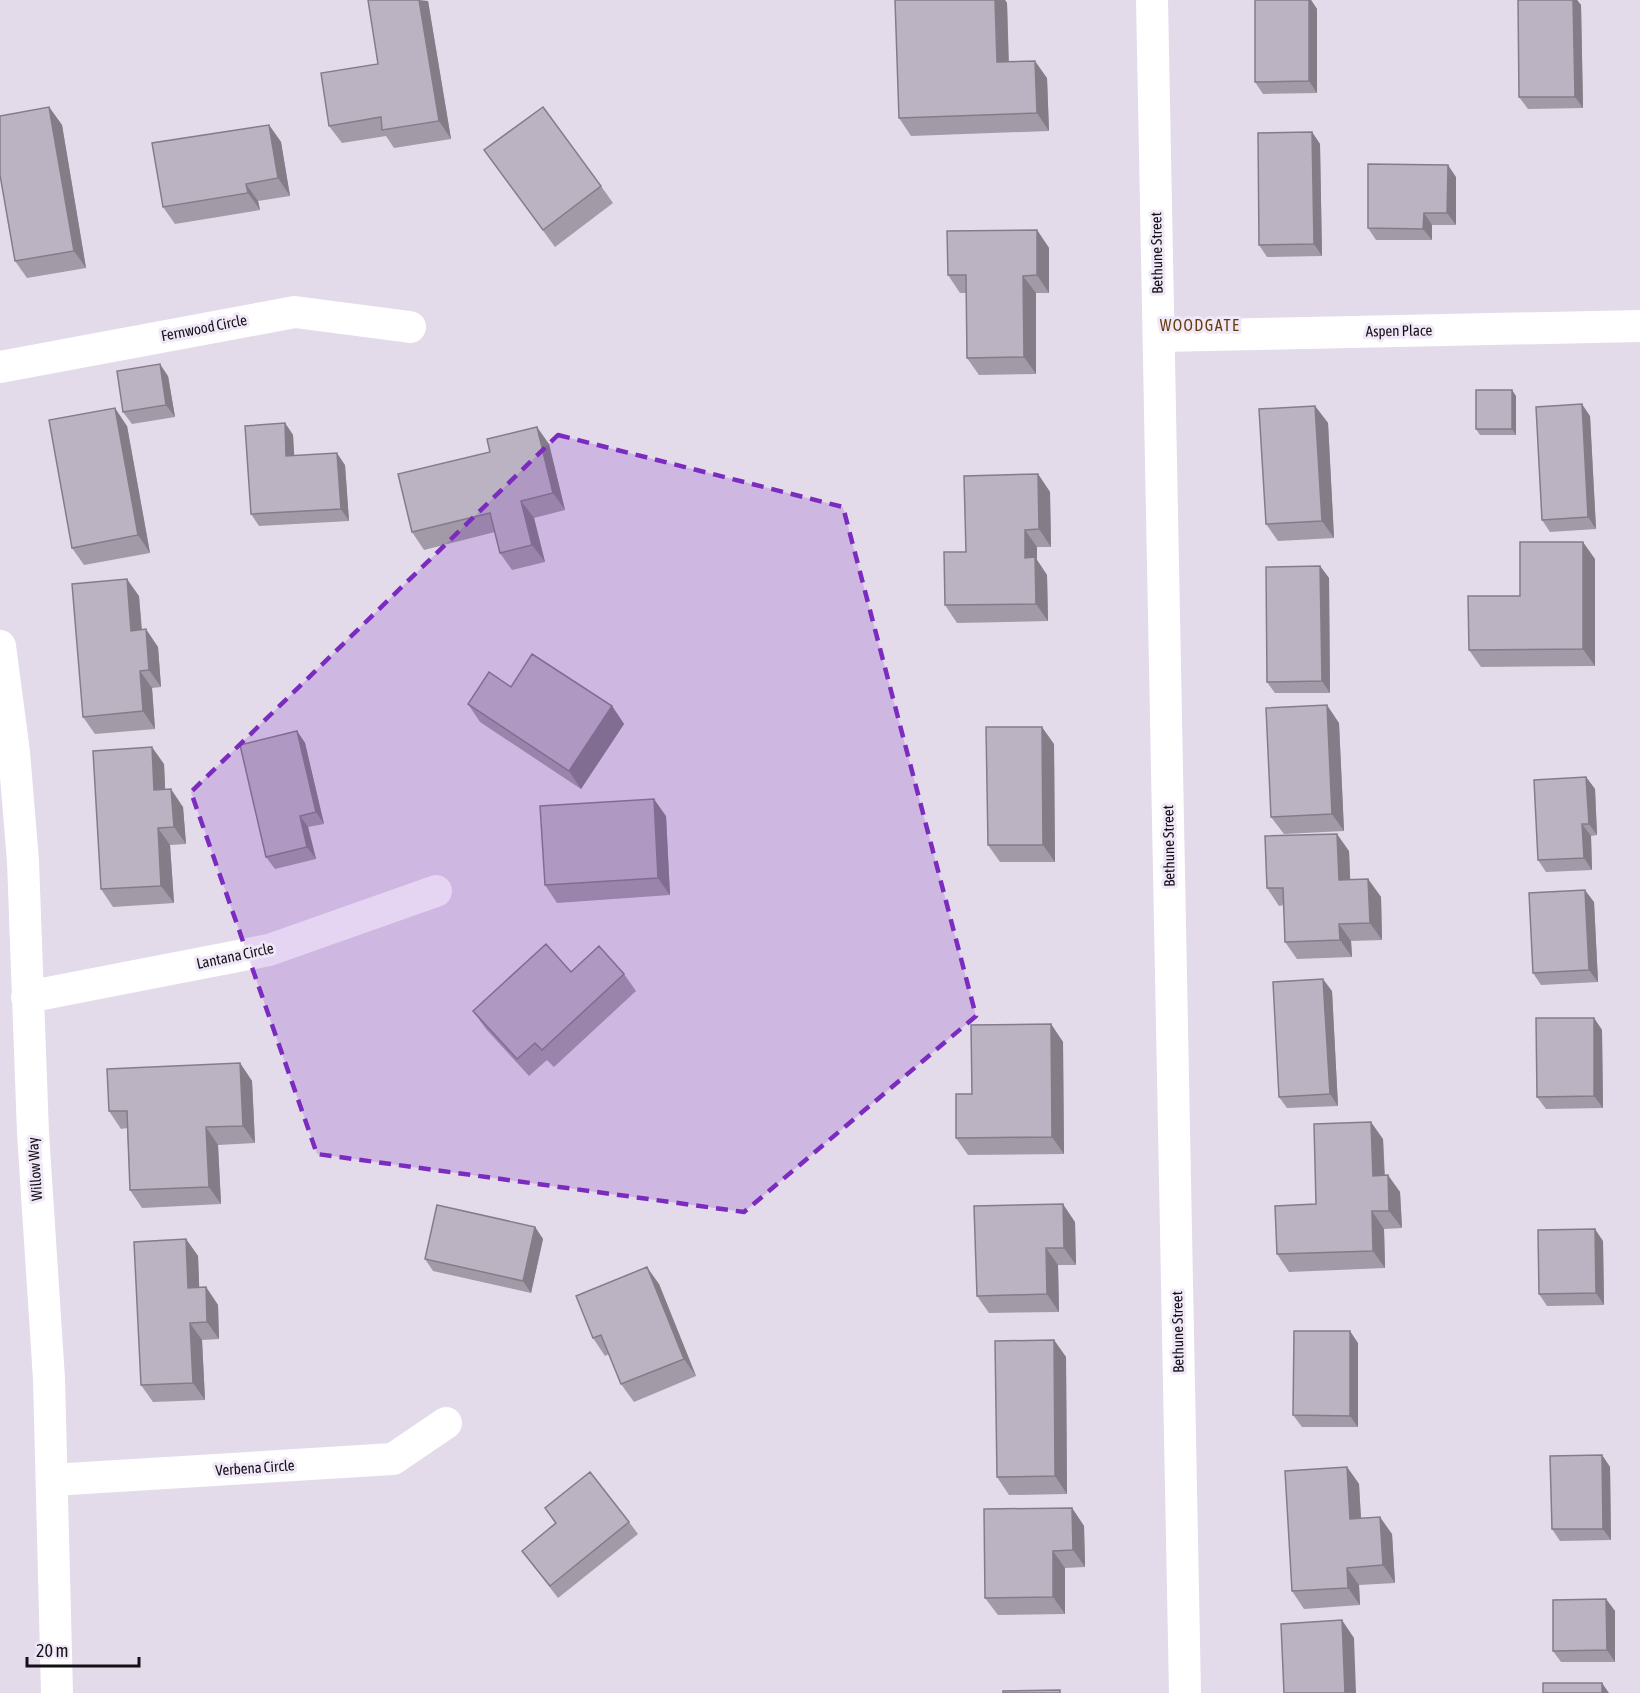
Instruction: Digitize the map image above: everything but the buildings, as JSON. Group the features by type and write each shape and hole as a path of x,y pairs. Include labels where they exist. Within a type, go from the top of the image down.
{"street":[{"name":"Bethune Street","path":"1152,0 1185,1693"},
{"name":"Fernwood Circle","path":"0,367 295,312 410,327"},
{"name":"Aspen Place","path":"1159,336 1640,326"},
{"name":"Willow Way","path":"0,646 14,752 23,861 33,1133 49,1379 57,1693"},
{"name":"Lantana Circle","path":"27,997 269,950 435,891"},
{"name":"Verbena Circle","path":"52,1480 393,1459 446,1423"}],"highlighted area":[{"path":"558,435 843,507 976,1016 744,1212 317,1154 191,792"}],"district":[{"name":"WOODGATE","path":"1200,325"}]}
